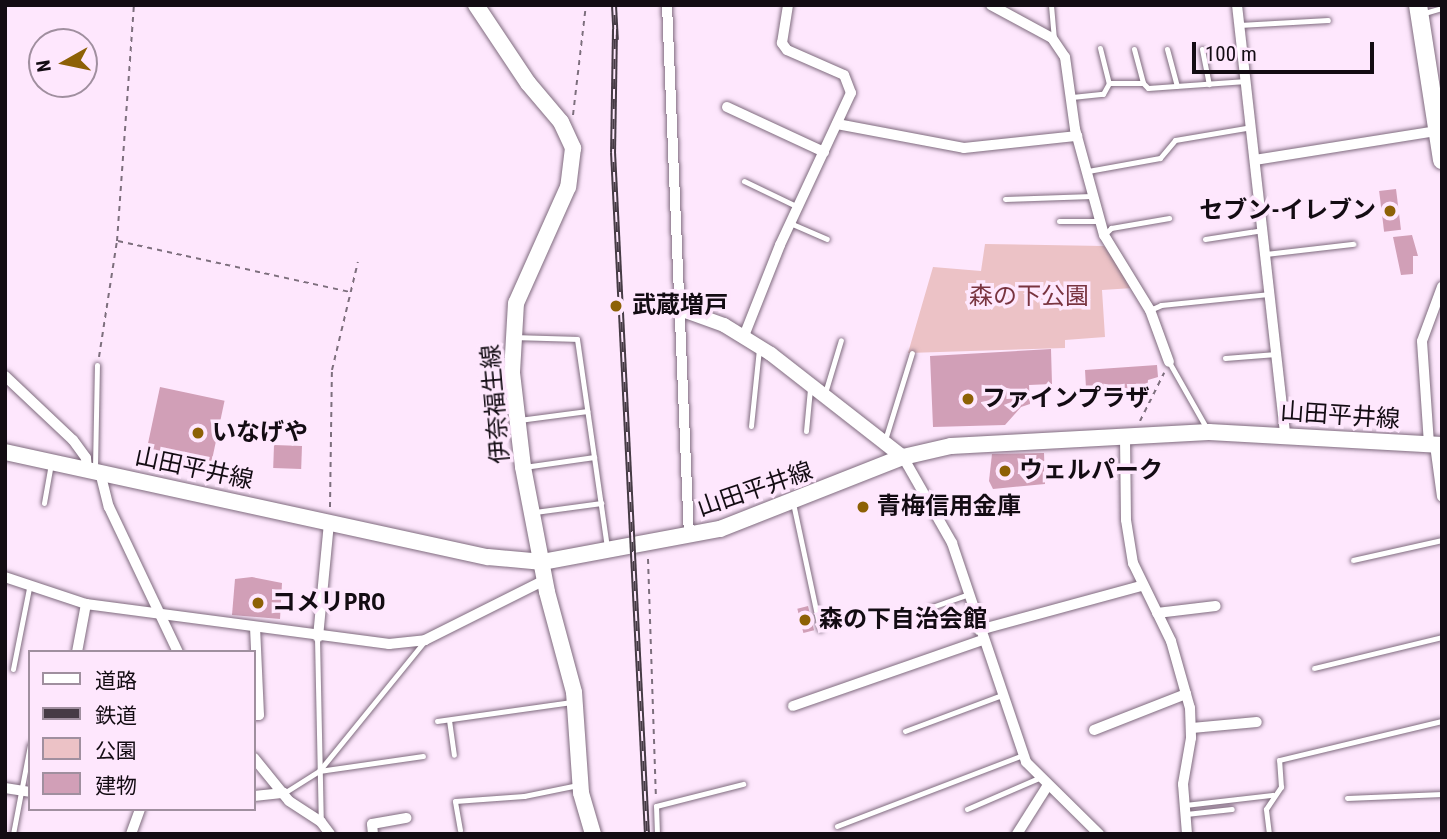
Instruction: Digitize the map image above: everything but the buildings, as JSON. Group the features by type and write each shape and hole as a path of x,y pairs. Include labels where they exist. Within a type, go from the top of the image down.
{"main road":[{"name":"伊奈福生線","path":"476,5 528,83 561,122 573,148 570,180 527,271 516,303 512,337 516,420 523,467 545,580 575,701 580,784 593,834"},
{"path":"1418,10 1442,160"},
{"name":"山田平井線","path":"5,452 488,558 543,562 689,536 793,503 903,457 951,446 1209,432 1435,444"}],"street":[{"path":"667,5 677,308 689,536"},
{"path":"744,336 797,207 851,93 849,82 844,75 787,50 780,35 788,5"},
{"path":"991,5 1054,41 1070,70 1077,136 1099,221 1104,235 1150,310 1169,362"},
{"path":"1237,5 1285,436"},
{"path":"727,107 824,152"},
{"path":"837,124 964,148 1077,136"},
{"path":"1255,160 1439,130"},
{"path":"1442,288 1422,341 1442,497"},
{"path":"677,308 744,336 760,346 811,382 903,457 952,542 1023,755 1044,781 1099,834"},
{"path":"5,376 73,440 86,458 156,613 177,650"},
{"path":"1128,438 1126,520 1141,586 1171,641 1186,694 1192,728 1184,769 1187,834"},
{"path":"318,636 329,522"},
{"path":"5,577 29,588 86,604 389,644 425,640 545,580"},
{"path":"793,706 981,635 1141,586"},
{"path":"78,650 86,604"},
{"path":"1157,613 1216,606"},
{"path":"256,628 259,715 256,715"},
{"path":"1094,730 1186,694"},
{"path":"1192,728 1257,722"},
{"path":"256,760 285,793 321,822 328,833"},
{"path":"1017,834 1044,781"},
{"path":"5,788 25,792"},
{"path":"256,796 285,793"},
{"path":"131,834 139,811"},
{"path":"373,834 372,824 406,818"}],"lane":[{"path":"1051,5 1054,41"},
{"path":"1418,10 1442,8"},
{"path":"1240,25 1328,20"},
{"path":"1072,97 1103,94 1109,83 1100,48"},
{"path":"1202,48 1209,85"},
{"path":"1134,49 1143,83 1148,88 1247,81"},
{"path":"1167,49 1177,86"},
{"path":"1109,83 1143,83"},
{"path":"1088,171 1160,158 1175,140 1252,127"},
{"path":"744,181 797,207"},
{"path":"1005,199 1092,196"},
{"path":"1104,235 1111,228 1169,218"},
{"path":"1059,222 1099,221"},
{"path":"790,223 827,239"},
{"path":"1205,239 1263,230"},
{"path":"1266,254 1353,244"},
{"path":"1150,310 1161,304 1270,294"},
{"path":"512,337 577,339 607,549"},
{"path":"825,393 841,340"},
{"path":"751,426 760,346"},
{"path":"885,440 912,353"},
{"path":"1225,358 1276,354"},
{"path":"1169,362 1209,432"},
{"path":"94,471 97,365"},
{"path":"806,431 811,382"},
{"path":"516,420 587,411"},
{"path":"523,467 594,457"},
{"path":"44,503 51,462"},
{"path":"534,513 601,503"},
{"path":"793,503 820,629"},
{"path":"1353,559 1442,540"},
{"path":"13,668 29,588"},
{"path":"929,608 969,594"},
{"path":"318,636 321,822"},
{"path":"1314,667 1442,637"},
{"path":"285,793 319,771 425,640"},
{"path":"905,731 1002,695"},
{"path":"437,721 575,701"},
{"path":"449,719 454,755"},
{"path":"1269,834 1266,809 1273,795 1281,787 1279,760 1442,721"},
{"path":"837,826 1023,755"},
{"path":"319,771 424,756"},
{"path":"13,834 25,792 28,764"},
{"path":"968,809 1044,781"},
{"path":"460,831 455,801 524,796 580,784"},
{"path":"657,834 656,806 743,784"},
{"path":"1347,798 1442,794"},
{"path":"1186,810 1273,795"},
{"path":"1186,810 1232,809"}],"path":[{"path":"97,365 117,241 134,5"},
{"path":"577,97 586,5"},
{"path":"117,241 349,292"},
{"path":"329,522 332,370 358,262"},
{"path":"640,313 647,313"},
{"path":"1128,438 1169,362"},
{"path":"648,542 656,806"}],"green space":[{"name":"森の下公園","path":"985,244 1104,246 1133,288 1102,290 1105,337 1065,340 1065,348 908,353 933,267 981,271"}],"railway":[{"path":"614,5 616,40"},
{"path":"615,29 613,152 647,834"}],"place":[{"name":"セブン-イレブン","path":"1390,211"},
{"name":"武蔵増戸","path":"616,306"},
{"name":"ファインプラザ","path":"968,399"},
{"name":"いなげや","path":"198,433"},
{"name":"ウェルパーク","path":"1005,471"},
{"name":"青梅信用金庫","path":"863,507"},
{"name":"コメリPRO","path":"258,603"},
{"name":"森の下自治会館","path":"805,620"}]}
